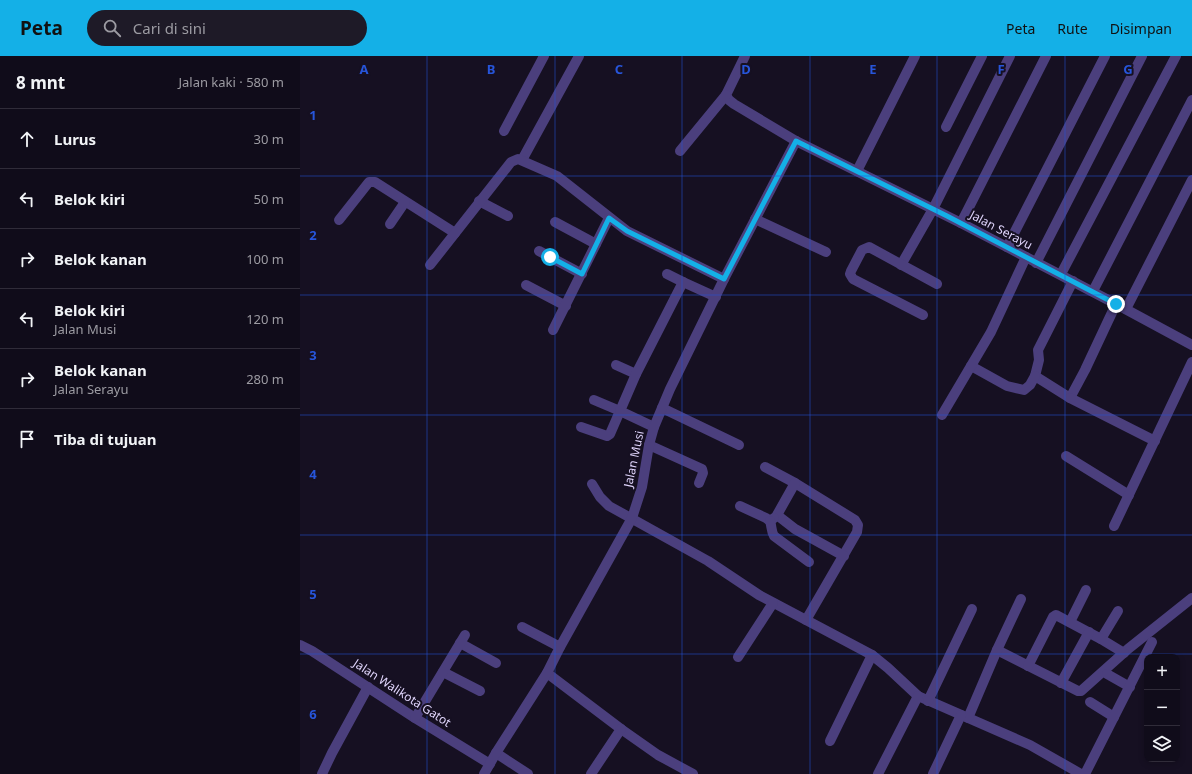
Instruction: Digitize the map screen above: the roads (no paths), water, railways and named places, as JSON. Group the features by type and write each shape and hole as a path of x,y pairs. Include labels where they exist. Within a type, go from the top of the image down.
{"street":[{"path":"504,132 544,56"},
{"path":"522,160 579,56"},
{"path":"680,151 726,95 745,56"},
{"path":"857,171 915,56"},
{"path":"946,127 982,56"},
{"path":"901,265 933,209 1010,56"},
{"path":"961,223 1046,56"},
{"path":"1006,247 1105,56"},
{"path":"1036,263 1142,56"},
{"path":"1061,274 1176,56"},
{"name":"Jalan Serayu","path":"726,95 734,104 796,141 961,223 1026,258 1061,274 1192,345"},
{"path":"1093,291 1192,100"},
{"name":"Jalan Musi","path":"484,774 547,673 632,518 642,487 649,445 654,427 662,408 724,279 796,141"},
{"path":"430,265 479,201 514,159 522,160 557,176 627,231 724,279"},
{"path":"1126,309 1192,180"},
{"path":"339,220 369,182 376,182 455,234"},
{"path":"479,201 508,216"},
{"path":"390,224 405,202"},
{"path":"553,330 609,218"},
{"path":"755,219 826,252"},
{"path":"555,222 596,244"},
{"path":"923,315 853,279 850,274 855,261 862,250 869,247 937,284"},
{"path":"539,252 582,274"},
{"path":"942,415 991,332 1026,258"},
{"path":"667,274 716,297"},
{"path":"971,366 1006,386 1024,390 1030,385 1035,376 1039,360 1038,350 1073,281"},
{"path":"581,427 608,436 610,434 636,374 683,282"},
{"path":"526,285 566,306"},
{"path":"1070,398 1116,304"},
{"path":"1114,526 1192,362"},
{"path":"616,364 636,374"},
{"path":"1035,376 1070,398 1155,441"},
{"path":"594,400 654,427"},
{"path":"662,408 739,445"},
{"path":"649,445 702,469 703,473 698,483"},
{"path":"1066,456 1129,495"},
{"path":"765,467 795,483 855,520 858,525 857,532 844,556 806,620"},
{"path":"795,483 774,518 771,531 774,536 809,562"},
{"path":"592,484 609,506 708,561 773,603 872,655 918,696 1030,745 1081,774"},
{"path":"740,506 766,518 774,518 844,556"},
{"path":"1070,622 1086,590"},
{"path":"997,650 1061,683 1081,691 1124,653 1192,598"},
{"path":"933,774 964,717 1021,599"},
{"path":"738,657 773,603"},
{"path":"928,701 972,609"},
{"path":"1101,639 1118,611"},
{"path":"1028,666 1056,615 1124,653"},
{"path":"522,627 560,647"},
{"path":"1061,683 1088,632"},
{"path":"415,718 462,639 496,663"},
{"path":"1086,774 1152,642"},
{"name":"Jalan Walikota Gatot","path":"300,645 312,650 415,718 490,764"},
{"path":"830,740 872,655"},
{"path":"443,672 480,692"},
{"path":"547,673 658,755 693,774"},
{"path":"1107,674 1130,687"},
{"path":"322,774 368,687"},
{"path":"878,774 918,696"},
{"path":"1090,702 1114,717"},
{"path":"591,774 621,729"},
{"path":"496,753 528,774"}]}
